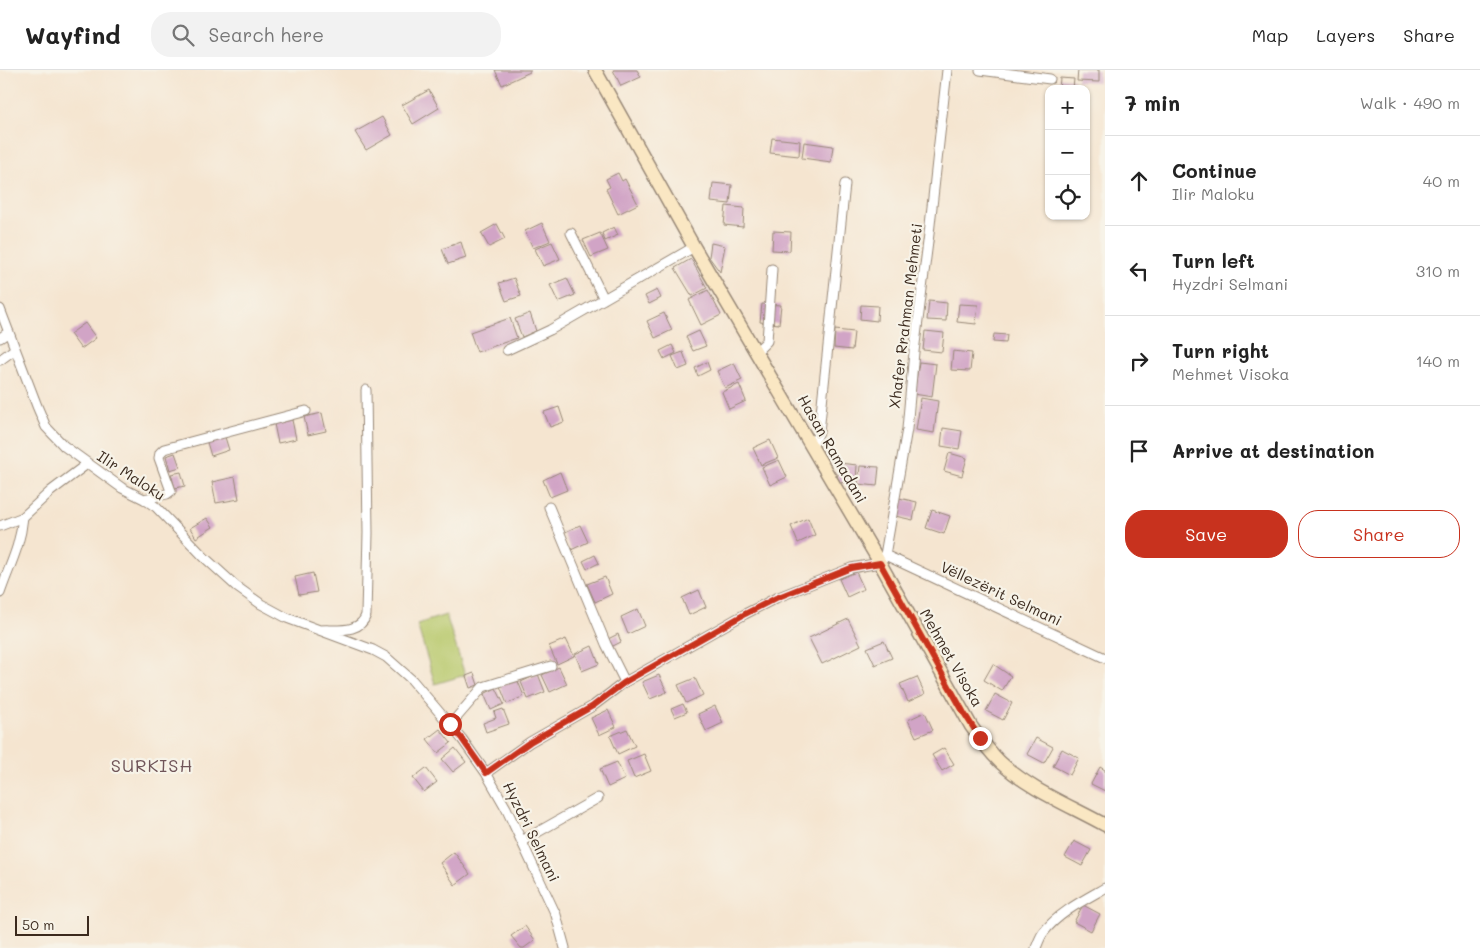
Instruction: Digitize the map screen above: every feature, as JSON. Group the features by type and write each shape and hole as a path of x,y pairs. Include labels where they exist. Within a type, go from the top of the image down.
{"main road":[{"name":"Hasan Ramadani","path":"595,70 694,247 812,447 882,559"},
{"name":"Mehmet Visoka","path":"882,559 964,713 988,750 1010,771 1028,784 1105,825"}],"street":[{"name":"Xhafer Rrahman Mehmeti","path":"882,559 906,429 947,70"},
{"path":"980,70 1050,79"},
{"path":"812,447 819,432 845,184"},
{"path":"571,233 604,299"},
{"path":"507,350 550,330 694,247"},
{"path":"756,352 767,341 772,269"},
{"name":"Ilir Maloku","path":"0,310 46,427 64,446 122,488 156,507 193,546 249,596 274,612 373,650 386,657 412,680 450,724 486,773"},
{"path":"0,338 9,332"},
{"path":"0,360 15,349"},
{"name":"Ilir Maloku","path":"317,630 355,628 362,623 366,615 368,533 366,390"},
{"path":"144,499 167,494 171,491 159,458 160,453 164,449 306,411"},
{"path":"0,526 23,517 51,491 87,464"},
{"path":"549,507 606,644 625,682"},
{"path":"0,593 14,560 21,537 23,517"},
{"name":"Vëllezërit Selmani","path":"882,559 1105,658"},
{"name":"Hyzdri Selmani","path":"565,948 556,915 506,808 486,773 530,742 593,706 625,682 737,618 776,598 851,568 882,559"},
{"path":"450,724 483,687 551,666"},
{"path":"522,841 598,798"},
{"path":"1036,948 1042,934 1054,922 1076,904 1105,888"}],"green space":[{"path":"446,615 465,675 435,684 417,624"}],"building":[{"path":"495,70 530,70 530,72 502,85"},
{"path":"613,70 637,70 641,77 621,86"},
{"path":"1078,70 1099,70 1099,82 1077,81"},
{"path":"1060,78 1074,79 1073,85 1059,85"},
{"path":"429,90 439,108 413,124 402,105"},
{"path":"382,117 392,135 366,150 355,132"},
{"path":"772,138 800,141 799,156 770,153"},
{"path":"804,142 833,146 831,162 802,158"},
{"path":"618,173 622,181 625,179 638,204 618,214 606,189 610,187 606,179"},
{"path":"713,183 732,185 730,204 711,202"},
{"path":"726,206 744,208 743,227 724,225"},
{"path":"542,223 550,241 533,248 525,231"},
{"path":"497,224 505,239 489,247 481,233"},
{"path":"614,227 618,235 605,241 602,233"},
{"path":"773,231 791,232 790,251 772,250"},
{"path":"600,233 608,250 591,257 583,240"},
{"path":"461,242 466,258 448,264 442,249"},
{"path":"552,242 560,259 543,266 535,249"},
{"path":"711,243 725,246 720,272 709,257"},
{"path":"691,259 707,288 692,296 675,268"},
{"path":"514,278 521,296 506,301 499,283"},
{"path":"567,278 575,295 558,302 550,285"},
{"path":"657,290 661,298 649,304 645,296"},
{"path":"708,290 721,315 701,325 689,300"},
{"path":"929,301 947,303 946,321 927,320"},
{"path":"762,304 781,305 779,324 760,322"},
{"path":"959,304 978,305 976,324 957,322"},
{"path":"861,305 878,306 877,321 860,319"},
{"path":"530,313 536,331 522,337 515,319"},
{"path":"664,313 672,330 655,338 647,321"},
{"path":"510,318 517,338 477,352 470,332"},
{"path":"85,323 96,338 81,349 70,334"},
{"path":"835,330 854,332 852,350 834,348"},
{"path":"699,331 706,346 693,351 686,337"},
{"path":"925,331 944,333 942,352 923,350"},
{"path":"994,334 1007,335 1006,343 993,342"},
{"path":"672,345 676,353 664,359 660,351"},
{"path":"953,351 972,353 970,371 951,370"},
{"path":"683,352 688,366 678,370 672,356"},
{"path":"707,362 710,370 698,376 695,368"},
{"path":"919,362 936,364 932,397 914,394"},
{"path":"734,363 742,380 725,388 717,371"},
{"path":"739,384 746,401 729,409 722,392"},
{"path":"921,398 938,401 934,433 916,430"},
{"path":"559,407 564,422 550,427 544,412"},
{"path":"322,413 326,431 308,435 304,417"},
{"path":"292,420 296,439 278,443 274,424"},
{"path":"943,428 962,431 959,449 941,446"},
{"path":"224,434 229,450 211,456 206,439"},
{"path":"770,440 778,458 761,465 753,448"},
{"path":"175,453 180,467 170,470 166,456"},
{"path":"949,453 967,458 962,476 944,471"},
{"path":"779,460 787,477 770,485 762,467"},
{"path":"839,463 857,465 856,483 837,482"},
{"path":"860,466 879,467 877,486 858,484"},
{"path":"181,472 185,486 175,488 171,474"},
{"path":"560,472 567,490 550,497 543,480"},
{"path":"235,477 239,499 216,503 212,482"},
{"path":"899,498 917,502 913,520 895,516"},
{"path":"932,510 950,516 944,534 926,528"},
{"path":"207,518 213,527 196,538 190,528"},
{"path":"808,518 815,535 798,543 791,526"},
{"path":"580,525 588,542 571,550 563,533"},
{"path":"595,555 599,563 587,569 583,561"},
{"path":"856,572 864,589 847,597 839,579"},
{"path":"313,573 317,592 299,595 295,577"},
{"path":"605,577 612,594 595,602 587,584"},
{"path":"699,590 706,607 689,615 682,598"},
{"path":"638,609 645,626 628,634 621,617"},
{"path":"848,619 861,645 822,664 809,638"},
{"path":"618,634 621,642 609,648 606,640"},
{"path":"566,639 574,656 557,664 549,646"},
{"path":"884,641 892,658 875,665 867,648"},
{"path":"592,646 599,664 582,671 575,654"},
{"path":"993,664 1011,676 1002,691 984,680"},
{"path":"559,667 567,684 550,692 542,675"},
{"path":"474,673 478,685 470,688 466,676"},
{"path":"538,674 545,692 528,699 521,682"},
{"path":"659,675 667,692 650,699 642,682"},
{"path":"917,677 925,694 908,702 900,684"},
{"path":"695,678 703,695 686,703 678,685"},
{"path":"517,679 524,696 507,704 500,686"},
{"path":"496,688 504,704 491,710 484,694"},
{"path":"995,694 1012,703 1003,720 986,711"},
{"path":"683,704 687,712 675,717 671,709"},
{"path":"715,706 723,723 706,731 698,714"},
{"path":"503,709 509,724 486,732 483,723 496,718 494,712"},
{"path":"608,710 616,727 599,735 591,718"},
{"path":"925,712 933,730 916,737 908,720"},
{"path":"440,729 451,743 438,753 427,739"},
{"path":"627,729 635,746 618,754 610,736"},
{"path":"1036,738 1053,747 1044,763 1027,754"},
{"path":"455,748 466,762 453,772 442,759"},
{"path":"944,748 954,764 942,771 932,755"},
{"path":"1062,749 1079,758 1070,775 1053,766"},
{"path":"644,754 651,771 634,778 627,761"},
{"path":"617,762 625,779 608,787 600,769"},
{"path":"1100,767 1105,770 1105,791 1091,784"},
{"path":"426,768 437,782 424,792 413,778"},
{"path":"1074,841 1091,850 1082,866 1065,857"},
{"path":"454,852 470,874 455,885 440,863"},
{"path":"1083,905 1100,914 1091,931 1074,922"},
{"path":"525,926 535,940 521,948 511,936"}],"district":[{"name":"SURKISH","path":"152,766"}],"route":[{"path":"450,724 486,773 530,742 593,706 625,682 745,614 776,598 851,568 880,563 971,726 980,738"}]}
